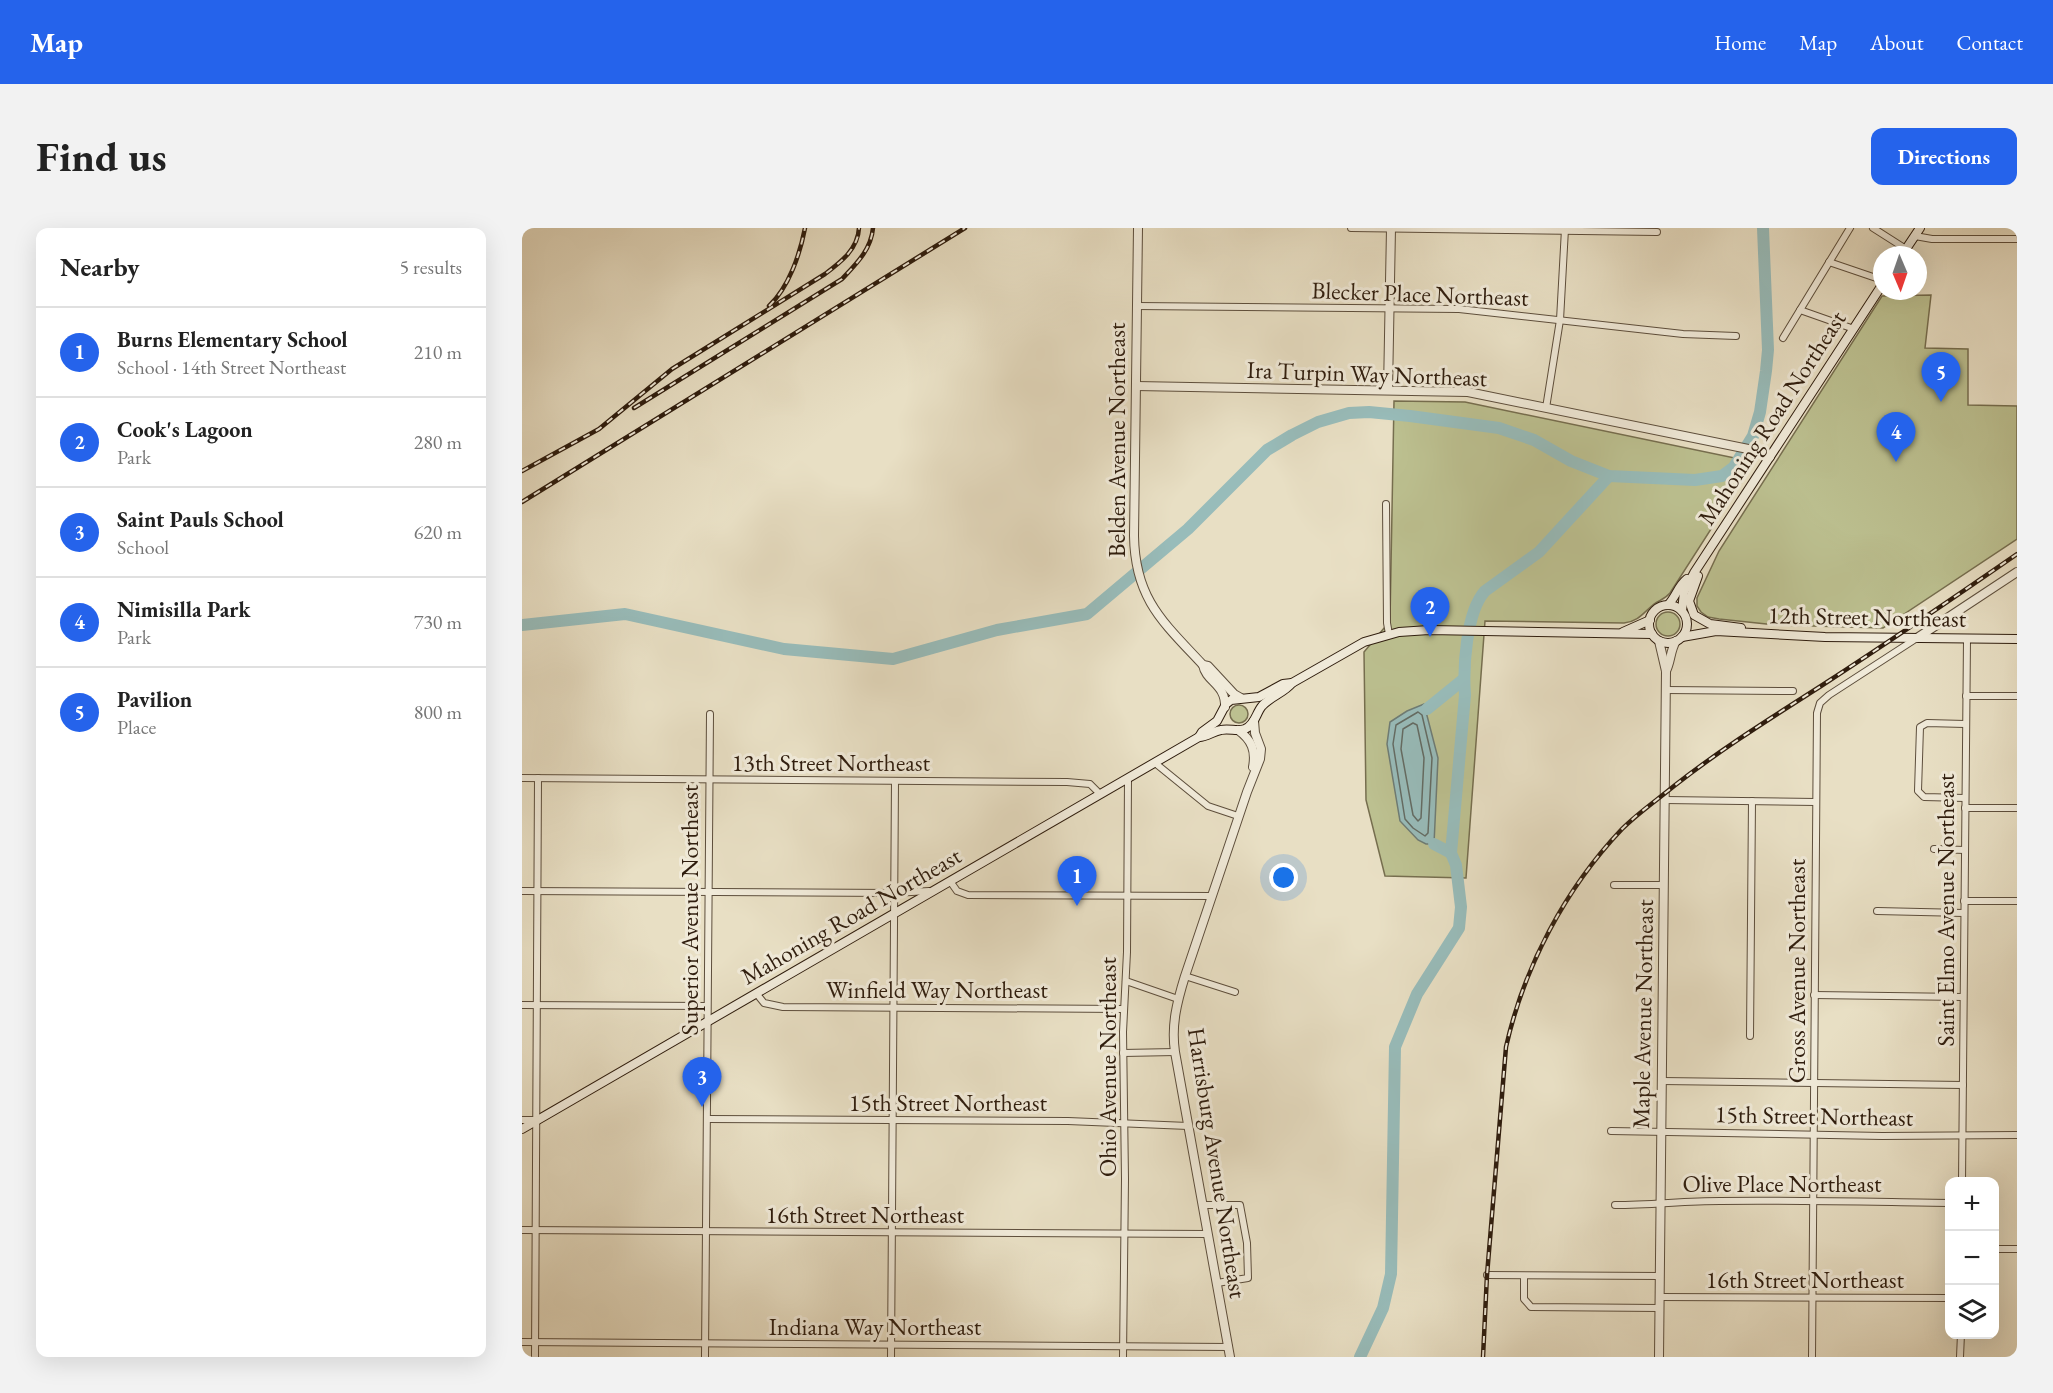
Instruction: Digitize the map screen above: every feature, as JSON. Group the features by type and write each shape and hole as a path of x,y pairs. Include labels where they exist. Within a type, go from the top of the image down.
{"main road":[{"path":"1908,246 1917,232"},
{"name":"Mahoning Road Northeast","path":"1684,614 1684,592 1694,573 1873,299"},
{"path":"1713,544 1713,552 1690,594 1689,604 1693,614 1701,621 1710,624 1756,629 1770,636"},
{"name":"Mahoning Road Northeast","path":"1668,605 1681,584 1694,573"},
{"path":"1292,683 1283,684 1260,697 1231,700 1224,709 1226,723 1237,730 1247,728 1265,704 1286,690 1292,683 1352,648 1389,634 1419,630 1621,633 1656,638 1669,643 1679,639 1687,627 1684,614 1677,607 1668,605 1657,609 1649,626 1656,638"},
{"name":"12th Street Northeast","path":"1684,614 1694,623 1716,632"},
{"path":"1621,633 1650,620"},
{"name":"12th Street Northeast","path":"1679,639 1690,634 1716,632 1770,636 2017,639"},
{"path":"1243,698 1253,705 1255,719"},
{"name":"Mahoning Road Northeast","path":"522,1129 1199,737 1217,721 1224,709"},
{"name":"Mahoning Road Northeast","path":"1199,737 1205,737 1222,729 1237,730"}],"street":[{"name":"Belden Avenue Northeast","path":"1138,228 1135,556 1141,585 1158,616 1203,665 1204,670 1223,691 1224,709"},
{"path":"1352,228 1657,232"},
{"path":"1388,390 1391,228"},
{"path":"1783,338 1850,228"},
{"path":"1873,228 1896,246"},
{"path":"1546,408 1560,320 1565,229"},
{"path":"1917,232 1932,239 2017,239"},
{"path":"1829,262 1873,277"},
{"name":"Blecker Place Northeast","path":"1137,306 1459,309 1683,334 1736,336"},
{"path":"1800,310 1854,328"},
{"name":"Ira Turpin Way Northeast","path":"1136,386 1468,392 1758,451 1770,457"},
{"path":"1386,504 1389,634"},
{"path":"1917,638 2017,572"},
{"name":"Maple Avenue Northeast","path":"1656,638 1666,671 1659,1357"},
{"name":"Gross Avenue Northeast","path":"1812,1357 1817,718 1820,703 1829,695 1917,638"},
{"name":"Maple Avenue Northeast","path":"1666,671 1671,652 1679,639"},
{"name":"Saint Elmo Avenue Northeast","path":"1962,1177 1967,639"},
{"name":"Belden Avenue Northeast","path":"1203,665 1208,666 1233,692 1243,698"},
{"path":"1666,690 1793,691"},
{"path":"1966,696 2017,696"},
{"name":"Superior Avenue Northeast","path":"705,1357 710,714"},
{"name":"Harrisburg Avenue Northeast","path":"1230,1357 1175,1053 1173,1026 1185,976 1238,816 1257,768 1261,752 1255,733 1255,719"},
{"path":"1965,724 1927,723 1921,725 1918,761 1920,795 1965,798"},
{"name":"Harrisburg Avenue Northeast","path":"1237,730 1252,745 1254,772"},
{"path":"1155,763 1208,806 1238,816"},
{"name":"13th Street Northeast","path":"522,778 1067,782 1090,784 1100,794"},
{"path":"535,1357 538,778"},
{"name":"Ohio Avenue Northeast","path":"1123,1357 1125,1234 1123,1053 1128,895 1128,778"},
{"path":"891,1357 895,781"},
{"path":"1665,800 1816,802"},
{"path":"1750,1036 1752,801"},
{"path":"1965,808 2016,808"},
{"path":"1934,849 1965,850"},
{"path":"950,881 957,891 968,895 1212,896"},
{"path":"1614,885 1664,885"},
{"path":"522,891 708,893 933,891"},
{"path":"1964,901 2017,901"},
{"path":"1877,911 1964,913"},
{"path":"1185,976 1235,992"},
{"path":"1126,981 1178,999"},
{"name":"Winfield Way Northeast","path":"756,993 764,1004 771,1006 1124,1009"},
{"path":"1814,995 1964,997"},
{"path":"522,1005 707,1006"},
{"path":"1123,1053 1175,1053"},
{"path":"1662,1081 1963,1085"},
{"name":"15th Street Northeast","path":"706,1119 1124,1123 1188,1126"},
{"path":"522,1120 536,1120"},
{"name":"15th Street Northeast","path":"1611,1131 2017,1136"},
{"name":"Olive Place Northeast","path":"1615,1205 1710,1201 1945,1203"},
{"path":"1203,1205 1240,1205 1247,1244 1248,1278 1217,1283"},
{"name":"16th Street Northeast","path":"522,1230 1208,1234"},
{"path":"1999,1249 2017,1249"},
{"path":"1487,1275 1660,1276"},
{"path":"1524,1275 1524,1299 1531,1307 1660,1308"},
{"name":"16th Street Northeast","path":"1660,1297 1945,1298"},
{"path":"1960,1357 1961,1339"},
{"name":"Indiana Way Northeast","path":"522,1342 1228,1347"}],"green space":[{"path":"1927,295 1931,295 1925,348 1968,349 1968,405 2017,406 2017,539 1883,628 1776,625 1708,617 1697,606 1697,598 1719,551 1879,300 1927,300"},
{"path":"1394,401 1465,402 1754,462 1670,593 1637,618 1624,623 1485,621 1466,878 1385,876 1366,800 1364,652 1390,621"},
{"path":"1668,612 1673,613 1679,619 1679,629 1673,635 1668,636 1663,635 1657,629 1656,624 1657,619 1663,613"},
{"path":"1239,705 1247,710 1248,714 1243,722 1239,723 1231,718 1230,714 1235,706"}],"water":[{"path":"1424,704 1438,758 1434,844 1426,844 1418,840 1400,821 1387,744 1390,722"}],"waterway":[{"path":"522,625 625,614 784,649 893,659 997,630 1087,614 1188,529 1267,450 1318,422 1349,413 1369,412 1410,416 1499,428 1534,440 1571,461 1609,476 1695,480 1722,476 1734,467 1753,436 1760,412 1768,350 1763,228"},
{"path":"1360,1357 1383,1308 1391,1274 1395,1047 1417,994 1459,928 1461,907 1456,865 1451,853 1465,695 1465,656 1470,626 1479,600 1485,591 1539,552 1609,476"},
{"path":"1427,709 1464,679"},
{"path":"1434,844 1451,853"}],"railway":[{"path":"769,306 793,270 805,228"},
{"path":"522,471 599,429 672,369 825,274 843,260 852,249 859,228"},
{"path":"634,408 842,279 866,250 873,228"},
{"path":"522,502 965,228"},
{"path":"1483,1357 1487,1275 1506,1047 1514,1017 1536,959 1549,930 1582,877 1622,829 1692,772 2017,554"}],"place":[{"name":"Pavilion","path":"1941,402"},
{"name":"Nimisilla Park","path":"1896,462"},
{"name":"Cook's Lagoon","path":"1430,637"},
{"name":"Burns Elementary School","path":"1077,906"},
{"name":"Saint Pauls School","path":"702,1107"}]}
